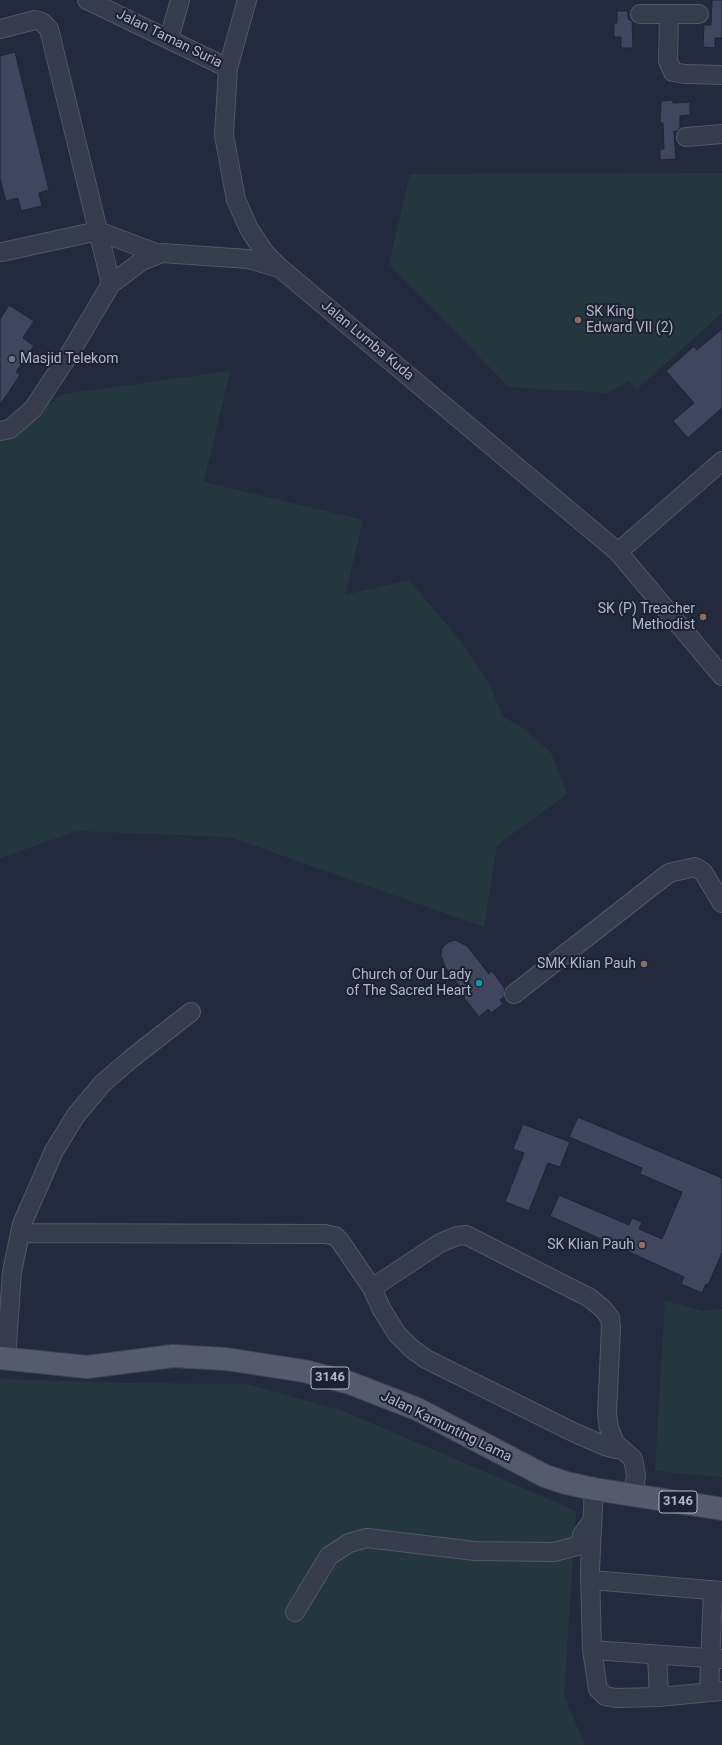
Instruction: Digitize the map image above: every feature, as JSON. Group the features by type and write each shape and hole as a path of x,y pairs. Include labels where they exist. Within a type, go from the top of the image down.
{"main road":[{"name":"Jalan Kamunting Lama","path":"3,1358 87,1367 181,1356 226,1359 304,1371 350,1383 417,1409 545,1476 594,1489 722,1509"}],"street":[{"name":"Jalan Taman Suria","path":"87,0 114,6 168,39 228,68"},
{"path":"168,39 180,0"},
{"name":"Jalan Lumba Kuda","path":"247,0 228,68 224,134 236,200 249,229 266,254 280,268 618,552 722,676"},
{"path":"640,14 699,14"},
{"path":"669,14 668,61 673,72 684,74 722,75"},
{"path":"0,29 36,20 42,22 49,28 111,284"},
{"path":"686,137 722,134 722,122"},
{"path":"2,252 98,231 159,254"},
{"path":"0,431 10,428 33,409 70,353 111,284 142,261 162,252 203,254 248,259 280,268"},
{"path":"618,552 722,461"},
{"path":"514,994 669,873 695,867 704,872 722,903"},
{"path":"3,1358 12,1272 22,1224 54,1151 76,1115 103,1083 132,1058 191,1012"},
{"path":"20,1233 325,1234 335,1236 372,1288 382,1310 397,1334 412,1349 426,1359 573,1432 605,1446 616,1449 619,1448"},
{"path":"372,1288 440,1243 456,1236 466,1235 590,1298 603,1309 610,1318 611,1327 607,1414 611,1437 619,1448 629,1454 635,1465 636,1475 633,1496"},
{"path":"591,1580 718,1591 715,1691 616,1698 605,1696 598,1689 592,1650 591,1580 594,1489"},
{"path":"294,1612 329,1556 350,1543 367,1538 475,1551 554,1552 581,1545 582,1535 592,1521"},
{"path":"592,1650 716,1658"},
{"path":"657,1655 659,1696"}],"shaded area":[{"name":"SK King Edward VII (2)","path":"722,173 722,313 637,389 628,381 607,393 509,387 389,264 410,174"},
{"path":"230,371 204,482 363,520 345,595 409,580 462,643 490,685 502,716 524,729 551,753 567,794 497,845 484,927 230,837 77,831 0,858 0,436 64,394"},
{"path":"665,1301 703,1311 722,1309 722,1477 655,1471"},
{"path":"0,1379 121,1383 247,1384 343,1411 576,1511 564,1696 585,1745 0,1745"}],"building":[{"path":"712,0 722,0 722,38 715,38 715,48 703,47 704,25 711,25"},
{"path":"617,11 628,11 628,19 632,21 633,48 621,48 621,37 614,37 614,23 617,23"},
{"path":"15,52 49,190 39,193 42,206 21,211 18,198 6,201 0,179 0,56"},
{"path":"673,100 673,103 690,102 690,115 680,116 680,128 678,131 674,131 676,159 660,160 660,149 664,149 663,123 660,123 661,101"},
{"name":"Masjid Telekom","path":"9,305 34,321 23,338 34,346 16,372 20,375 0,405 0,319"},
{"path":"722,329 722,408 688,438 673,421 694,403 666,371 694,346 697,350"},
{"name":"Church of Our Lady of The Sacred Heart","path":"455,940 467,946 489,974 492,971 505,989 504,997 500,1000 503,1004 491,1013 488,1009 479,1017 462,995 465,993 445,967 441,955 442,948 448,942"},
{"path":"578,1117 722,1178 722,1253 708,1285 706,1284 702,1293 681,1284 684,1277 550,1216 559,1195 629,1225 632,1218 642,1222 639,1229 662,1239 682,1192 640,1174 642,1168 569,1137"},
{"path":"523,1124 570,1142 560,1167 548,1163 529,1211 505,1202 524,1153 513,1149"}],"place":[{"name":"SK King Edward VII (2)","path":"578,320"},
{"name":"Masjid Telekom","path":"12,359"},
{"name":"SK (P) Treacher Methodist","path":"703,617"},
{"name":"SMK Klian Pauh","path":"644,964"},
{"name":"Church of Our Lady of The Sacred Heart","path":"479,983"},
{"name":"SK Klian Pauh","path":"642,1245"}]}
